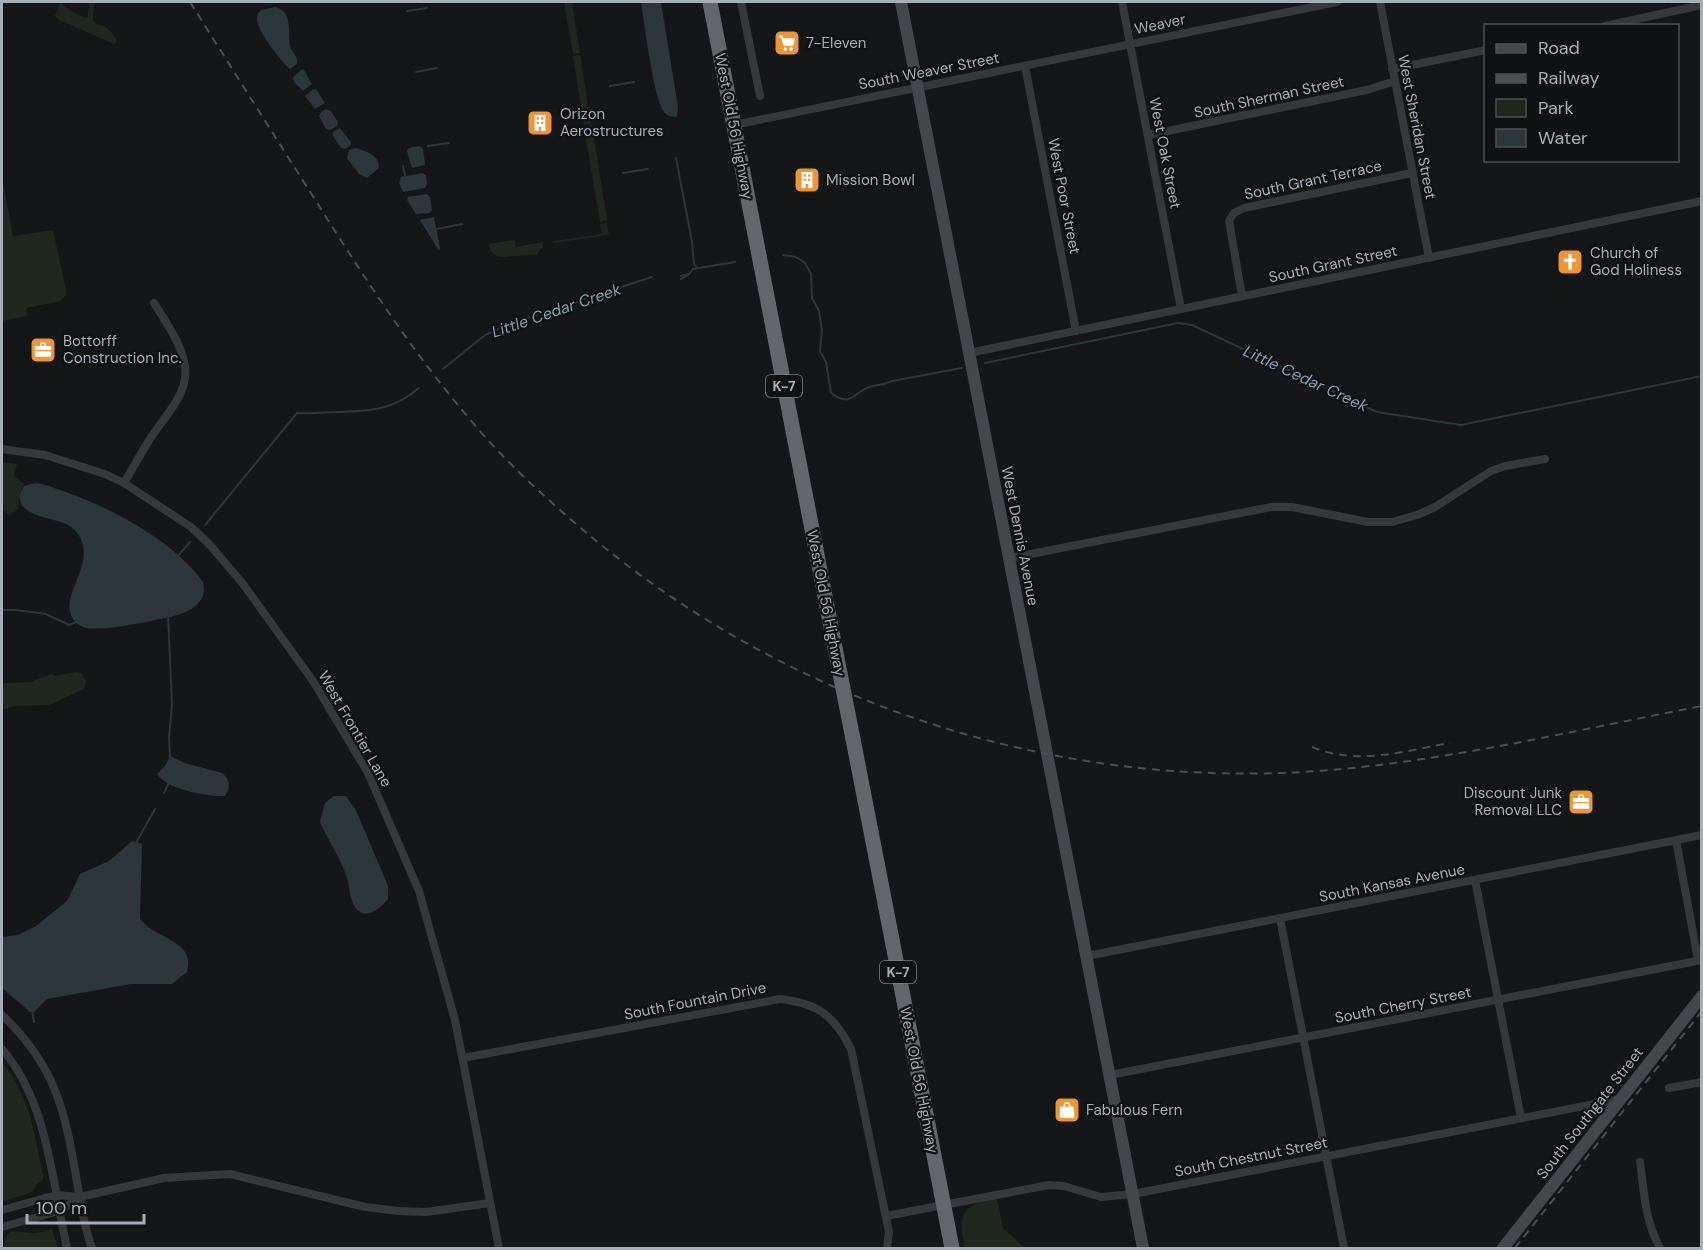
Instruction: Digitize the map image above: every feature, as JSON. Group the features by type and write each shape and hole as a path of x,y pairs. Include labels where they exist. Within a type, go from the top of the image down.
{"highway":[{"name":"West Old 56 Highway","path":"710,2 944,1204"},
{"name":"K-7","path":"944,1204 952,1248"}],"street":[{"path":"741,2 760,96"},
{"name":"West Dennis Avenue","path":"901,2 1143,1248"},
{"name":"West Oak Street","path":"1122,2 1181,309"},
{"name":"Weaver","path":"1130,44 1337,2"},
{"name":"West Sheridan Street","path":"1380,2 1428,258"},
{"path":"1615,24 1701,6"},
{"name":"South Weaver Street","path":"734,125 1130,44"},
{"path":"1392,69 1484,50"},
{"name":"West Poor Street","path":"1025,66 1076,331"},
{"name":"South Sherman Street","path":"1148,135 1367,90 1395,81"},
{"name":"South Grant Terrace","path":"1242,296 1229,221 1234,213 1244,208 1412,173"},
{"name":"South Grant Street","path":"969,352 1701,201"},
{"path":"124,483 152,436 175,406 184,385 183,359 177,343 154,303"},
{"name":"West Frontier Lane","path":"2,449 63,460 86,467 124,483 191,527 229,566 260,605 313,681 368,773 418,891 455,1020 499,1248"},
{"path":"1010,558 1271,507 1292,507 1368,522 1392,522 1435,507 1491,471 1505,466 1545,459"},
{"name":"South Kansas Avenue","path":"1087,956 1701,835"},
{"path":"1676,840 1700,960"},
{"path":"1475,880 1521,1118"},
{"path":"1280,918 1344,1248"},
{"name":"South Cherry Street","path":"1110,1076 1700,960"},
{"name":"South Southgate Street","path":"1503,1248 1701,996"},
{"name":"South Fountain Drive","path":"463,1058 780,999 799,1001 812,1006 836,1023 851,1049 889,1232 887,1248"},
{"path":"2,1015 45,1067 56,1089 66,1123 92,1248"},
{"path":"2,1049 25,1082 36,1107 67,1248"},
{"path":"1669,1088 1701,1082"},
{"name":"South Chestnut Street","path":"886,1216 1049,1185 1064,1186 1101,1197 1132,1194 1620,1099"},
{"path":"1640,1162 1646,1212 1652,1233 1660,1248"},
{"path":"2,1210 56,1195 80,1197 164,1178 230,1174 365,1207 399,1211 426,1212 490,1203"},
{"path":"2,1227 59,1211 80,1197"}],"green space":[{"path":"90,2 95,2 94,21 112,33 117,41 114,44 59,20 55,16 60,3 87,18"},
{"path":"564,2 572,2 580,53 573,54"},
{"path":"580,55 591,123 584,125 573,56"},
{"path":"592,125 607,220 600,222 584,127"},
{"path":"2,177 13,236 53,230 67,294 60,301 26,308 27,316 2,321"},
{"path":"607,223 609,235 553,243 553,241 602,233 600,224"},
{"path":"515,240 516,247 543,242 543,247 537,255 501,257 493,253 489,245"},
{"path":"2,462 17,464 14,476 24,484 19,496 18,509 10,515 2,510"},
{"path":"82,673 86,682 84,689 49,705 15,706 2,710 2,685 30,682 51,674 56,676"},
{"path":"2,1061 19,1087 30,1115 43,1180 32,1192 2,1202"},
{"path":"997,1198 1003,1228 1025,1248 965,1248 962,1219 965,1213 976,1204"},
{"path":"52,1229 58,1248 4,1248 6,1236 9,1233 35,1233"}],"water":[{"path":"641,2 661,2 678,107 677,117 665,113 657,94"},
{"path":"275,7 281,9 287,17 290,46 297,61 297,64 290,69 270,46 258,24 257,16 261,10"},
{"path":"302,69 312,84 303,91 294,82 293,77"},
{"path":"316,89 325,103 315,109 305,96"},
{"path":"326,109 331,111 338,122 337,126 330,130 326,129 319,116"},
{"path":"340,128 351,142 351,145 345,149 341,148 333,136 333,132"},
{"path":"420,146 423,149 425,165 412,168 407,151 409,148"},
{"path":"356,148 372,154 377,160 379,168 367,178 359,174 347,158 349,150"},
{"path":"422,173 426,175 425,188 403,192 399,183 401,177"},
{"path":"427,194 430,197 432,210 429,213 416,214 407,200 408,197"},
{"path":"434,217 440,248 439,251 420,220"},
{"path":"36,483 101,506 158,539 191,567 203,582 201,600 187,611 174,616 101,628 79,625 72,618 69,605 84,557 82,542 74,529 69,526 35,514 22,506 19,496 24,486"},
{"path":"170,756 185,763 222,773 229,783 225,796 188,791 162,779 157,774 165,766"},
{"path":"334,796 346,796 356,810 388,886 388,899 372,912 360,912 354,906 347,878 320,822 325,803"},
{"path":"132,841 142,844 140,918 154,931 180,946 186,953 187,972 172,984 131,984 47,999 34,1012 30,1012 2,988 2,937 18,935 36,926 67,901 80,874 109,861"}],"waterway":[{"path":"407,11 427,8"},
{"path":"416,72 437,68"},
{"path":"610,86 634,82"},
{"path":"428,146 449,143"},
{"path":"676,158 694,264 697,268"},
{"path":"403,166 405,175"},
{"path":"623,173 648,169"},
{"path":"437,229 462,224"},
{"name":"Little Cedar Creek","path":"783,255 796,257 805,263 811,274 812,298 819,311 822,330 820,351 826,362 831,393 848,399 872,386 962,368"},
{"name":"Little Cedar Creek","path":"681,276 689,274 693,269 735,262"},
{"name":"Little Cedar Creek","path":"681,279 688,275"},
{"name":"Little Cedar Creek","path":"443,369 485,335 518,321 652,277"},
{"name":"Little Cedar Creek","path":"985,363 1178,323 1192,325 1377,412 1461,425 1702,376"},
{"name":"Little Cedar Creek","path":"205,525 297,413 380,408 409,396 419,388"},
{"name":"Little Cedar Creek","path":"177,557 190,542"},
{"name":"Little Cedar Creek","path":"2,610 46,614 69,625 79,621"},
{"path":"168,614 172,704 170,758"},
{"path":"164,793 169,782"},
{"path":"136,843 155,809"},
{"path":"32,1010 34,1022"}],"railway":[{"path":"190,2 387,310 426,365 490,442 559,509 636,572 718,627 804,673 894,711 988,740 1084,761 1182,772 1281,773 1386,764 1492,747 1702,706"},
{"path":"1312,747 1329,753 1363,756 1398,753 1450,743"},
{"path":"1515,1248 1702,1011"}],"place":[{"name":"7-Eleven","path":"787,43"},
{"name":"Orizon Aerostructures","path":"540,123"},
{"name":"Mission Bowl","path":"807,180"},
{"name":"Church of God Holiness","path":"1570,262"},
{"name":"Bottorff Construction Inc.","path":"43,350"},
{"name":"Discount Junk Removal LLC","path":"1581,802"},
{"name":"Fabulous Fern","path":"1067,1110"}]}
